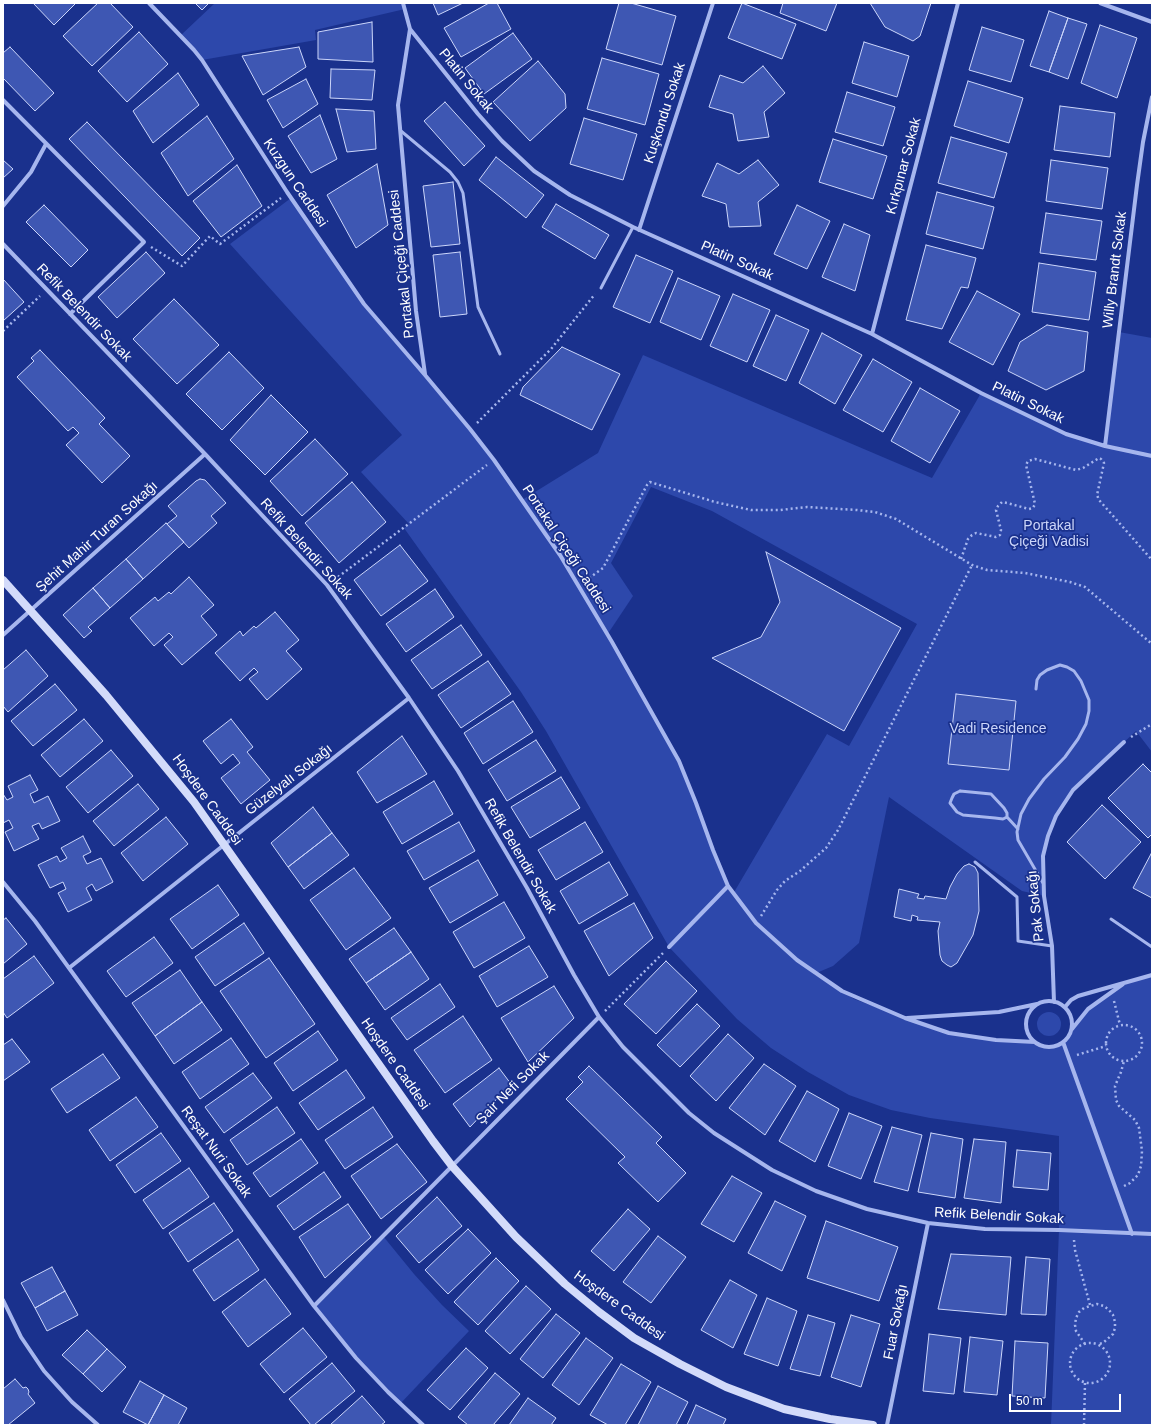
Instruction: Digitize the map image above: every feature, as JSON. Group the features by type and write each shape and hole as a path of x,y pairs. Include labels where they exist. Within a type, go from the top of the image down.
{"main road":[{"name":"Hoşdere Caddesi","path":"3,580 32,610 167,767 194,802 452,1166 516,1237 559,1278 599,1312 634,1338 680,1364 726,1387 784,1409 830,1419 873,1425"}],"street":[{"name":"Kuzgun Caddesi","path":"149,3 202,60 287,192 364,304 425,375"},
{"name":"Portakal Çiçeği Caddesi","path":"403,3 410,29 398,105 416,311 425,375 494,460 560,555 612,642 679,761 728,886 756,923 797,960 842,991 905,1018 949,1033 996,1040 1035,1042 1042,1046 1049,1047 1056,1046 1063,1042"},
{"name":"Kuşkondu Sokak","path":"639,230 713,3"},
{"name":"Kırkpınar Sokak","path":"872,334 958,3"},
{"path":"1100,3 1152,22"},
{"name":"Platin Sokak","path":"410,29 478,114 502,141 534,171 570,195 639,230 872,334 981,393 1066,434 1105,446 1152,456"},
{"name":"Willy Brandt Sokak","path":"1105,446 1137,185 1143,142 1152,97"},
{"path":"3,100 144,242 70,314"},
{"path":"3,206 31,172 46,144"},
{"name":"Refik Belendir Sokak","path":"3,244 205,454 327,586 409,698 458,771 527,888 574,975 599,1017 623,1046 690,1113 714,1133 772,1170 816,1191 867,1209 928,1223 985,1229 1152,1234"},
{"name":"Şehit Mahir Turan Sokağı","path":"3,635 205,454"},
{"name":"Güzelyalı Sokağı","path":"69,968 409,698"},
{"name":"Pak Sokağı","path":"1054,1002 1052,946 1044,896 1042,856 1056,816 1073,790 1124,742"},
{"name":"Reşat Nuri Sokak","path":"3,882 35,921 314,1306 356,1358 388,1392 423,1425"},
{"path":"668,948 728,886"},
{"path":"1071,1030 1071,1018 1065,1007 1071,1000 1078,996 1152,975"},
{"path":"1126,982 1088,1009 1063,1042 1132,1234"},
{"name":"Portakal Çiçeği Caddesi","path":"905,1018 999,1012 1047,1001 1054,1002 1065,1007"},
{"path":"1035,1042 1027,1029 1027,1021 1033,1008 1040,1003"},
{"name":"Şair Nefi Sokak","path":"314,1306 599,1017"},
{"name":"Fuar Sokağı","path":"887,1425 928,1223"},
{"path":"3,1300 21,1337 44,1371 72,1402 98,1425"}],"lane":[{"path":"401,132 450,172 458,182 463,193 478,307 500,354"},
{"path":"601,288 633,227"},
{"path":"1036,689 1037,680 1040,675 1053,666 1060,665 1074,671 1087,691 1089,700 1089,711 1086,724 1078,739 1044,779 1029,799 1021,814 1018,829 1018,840 1043,884"},
{"path":"1007,817 1003,819 963,815 957,812 950,803 954,794 960,791 991,794 1007,813 1007,817 1018,829"},
{"path":"975,862 1017,897 1018,941 1052,946"},
{"path":"1111,920 1152,947"}],"path":[{"path":"144,242 182,266 210,236 220,244 287,192"},
{"path":"470,429 551,349 601,288"},
{"path":"3,331 47,291"},
{"path":"961,559 968,539 972,535 976,533 996,537 1000,535 1001,530 996,510 1002,502 1008,502 1029,509 1033,508 1035,504 1026,465 1028,461 1035,459 1076,470 1083,468 1099,458 1104,463 1097,495 1099,500 1152,560"},
{"path":"327,586 494,460"},
{"path":"578,586 603,568 650,482 715,502 751,510 780,510 807,507 875,512 896,519 972,565 987,570 1025,573 1070,582 1085,587 1152,644"},
{"path":"756,923 777,890 785,881 800,871 826,848 838,830 972,565"},
{"path":"1124,742 1152,724"},
{"path":"599,1017 668,948"},
{"path":"1112,992 1120,1025"},
{"path":"1120,1025 1131,1026 1140,1034 1142,1039 1141,1051 1132,1060 1124,1061 1114,1059 1106,1046 1107,1037 1110,1032 1120,1025"},
{"path":"1068,1057 1106,1046"},
{"path":"1117,1189 1130,1183 1138,1175 1141,1166 1142,1151 1139,1128 1135,1120 1119,1106 1116,1100 1115,1086 1124,1061"},
{"path":"1074,1231 1075,1250 1090,1305"},
{"path":"1085,1344 1076,1331 1076,1318 1079,1312 1084,1308 1097,1304 1104,1306 1109,1310 1113,1315 1115,1322 1113,1334 1103,1343 1098,1345"},
{"path":"1085,1344 1098,1345 1104,1348 1108,1354 1110,1367 1103,1378 1098,1382 1085,1383 1074,1376 1071,1370 1070,1357 1078,1346 1085,1344"},
{"path":"1084,1425 1085,1383"}],"green space":[{"path":"215,3 403,3 405,9 315,30 316,40 202,60 180,36"},
{"path":"291,198 364,304 470,429 522,500 598,453 643,355 932,478 981,393 1066,434 1104,445 1119,332 1152,338 1152,752 1136,731 1073,790 1056,816 1043,856 1044,896 1022,891 889,797 859,943 833,966 814,974 854,999 949,1033 996,1040 1035,1042 1042,1046 1049,1047 1056,1046 1063,1042 1088,1009 1126,982 1152,975 1152,1425 1051,1425 1059,1230 1059,1136 930,1118 891,1110 849,1095 808,1072 771,1048 737,1019 669,947 546,731 521,692 404,528 409,524 361,472 402,435 230,244","holes":["651,487 712,511 917,624 849,746 827,734 733,894 713,850 679,761 607,635 633,596 611,563"]},
{"path":"1049,1012 1054,1013 1060,1019 1060,1029 1054,1035 1049,1036 1044,1035 1038,1029 1037,1024 1038,1019 1044,1013"},
{"path":"383,1236 442,1305 469,1331 400,1404 356,1358 314,1306"}],"building":[{"path":"33,3 76,3 54,25"},
{"path":"98,3 110,3 133,27 92,66 63,36"},
{"path":"195,3 209,3 202,10"},
{"path":"433,3 463,3 438,15"},
{"path":"489,3 497,3 511,29 461,57 444,28"},
{"path":"619,3 631,3 676,16 662,65 606,49"},
{"path":"742,3 796,24 782,59 728,38"},
{"path":"783,3 837,3 826,31 780,13"},
{"path":"870,3 931,3 920,36 913,41 885,27"},
{"path":"1049,11 1068,18 1049,72 1030,66"},
{"path":"1068,18 1087,24 1068,79 1049,72"},
{"path":"372,22 373,62 318,59 318,32"},
{"path":"1100,25 1137,38 1117,98 1081,83"},
{"path":"982,27 1024,40 1011,82 969,70"},
{"path":"139,32 168,64 127,102 98,71"},
{"path":"513,33 532,59 484,94 465,68"},
{"path":"864,42 909,56 897,97 852,83"},
{"path":"10,47 54,93 35,111 3,78 3,53"},
{"path":"299,47 306,67 263,95 242,56"},
{"path":"602,58 659,74 645,125 587,109"},
{"path":"538,61 565,94 566,108 530,141 493,102"},
{"path":"763,66 785,93 764,112 769,137 738,141 733,114 709,107 720,75 743,83"},
{"path":"331,69 375,70 372,100 330,98"},
{"path":"178,73 199,105 153,143 133,111"},
{"path":"306,79 318,104 283,128 267,100"},
{"path":"968,81 1023,98 1009,143 954,126"},
{"path":"847,92 895,107 883,146 835,132"},
{"path":"445,102 485,146 464,166 424,121"},
{"path":"1060,106 1115,113 1110,157 1054,150"},
{"path":"336,109 374,111 376,149 347,152"},
{"path":"320,115 337,159 311,173 288,136"},
{"path":"207,116 234,159 188,196 161,153"},
{"path":"584,118 637,134 623,180 570,164"},
{"path":"87,122 200,238 182,256 69,139"},
{"path":"951,137 1007,153 994,198 938,183"},
{"path":"833,139 887,156 873,199 819,182"},
{"path":"496,157 544,195 526,218 479,180"},
{"path":"3,160 13,169 3,178"},
{"path":"758,160 779,185 758,202 761,226 729,227 726,204 702,196 717,163 739,174"},
{"path":"1051,160 1108,168 1102,209 1046,201"},
{"path":"377,164 388,225 356,248 327,195"},
{"path":"237,165 262,206 221,237 193,201"},
{"path":"453,182 460,244 431,247 423,186"},
{"path":"937,192 994,207 983,249 926,234"},
{"path":"556,204 609,235 595,259 542,227"},
{"path":"44,205 88,250 71,267 26,222"},
{"path":"797,205 830,221 807,269 774,254"},
{"path":"1046,213 1102,221 1096,260 1040,253"},
{"path":"844,224 870,235 855,291 822,277"},
{"path":"926,245 976,258 968,288 961,287 942,329 906,320"},
{"path":"146,252 165,273 117,318 98,297"},
{"path":"460,252 467,314 440,317 433,255"},
{"path":"636,255 673,271 650,323 613,307"},
{"path":"1039,263 1096,272 1089,320 1032,312"},
{"path":"678,278 720,296 701,340 660,322"},
{"path":"3,279 24,302 3,321"},
{"path":"977,291 1020,314 993,365 949,342"},
{"path":"733,294 770,310 747,362 710,346"},
{"path":"174,299 219,345 177,384 133,339"},
{"path":"776,315 809,330 786,381 753,366"},
{"path":"1047,325 1088,332 1084,371 1046,390 1008,371 1020,342"},
{"path":"822,333 862,355 835,404 799,383"},
{"path":"562,347 620,374 592,430 520,395 523,387"},
{"path":"40,350 105,418 99,424 130,456 102,483 66,445 79,433 73,427 68,431 17,377 34,361 31,358"},
{"path":"229,352 264,388 222,430 186,394"},
{"path":"873,359 912,382 883,432 843,410"},
{"path":"920,388 960,411 930,463 891,441"},
{"path":"271,395 308,432 265,475 230,440"},
{"path":"315,439 348,474 302,516 270,481"},
{"path":"200,479 205,480 226,503 211,516 217,523 189,548 167,524 177,516 168,506"},
{"path":"352,482 386,522 339,563 305,523"},
{"path":"166,523 184,542 143,579 126,559"},
{"path":"400,545 428,581 381,616 354,580"},
{"path":"766,552 901,628 844,731 712,658 761,637 780,602"},
{"path":"126,559 143,579 110,608 93,588"},
{"path":"189,577 214,605 201,616 217,635 182,665 164,645 173,637 169,633 154,646 130,618 155,597 158,601 169,592 171,594"},
{"path":"93,588 110,608 88,627 92,631 84,638 63,615"},
{"path":"435,589 454,617 406,652 386,624"},
{"path":"275,612 299,640 286,651 302,669 267,700 249,679 258,672 254,668 240,681 215,653 240,631 243,636 254,626 256,628"},
{"path":"461,625 482,655 432,689 411,660"},
{"path":"26,650 48,676 8,712 3,706 3,670"},
{"path":"488,661 511,694 461,728 438,695"},
{"path":"55,684 77,710 33,746 11,721"},
{"path":"956,694 1016,701 1009,770 948,764"},
{"path":"513,701 533,732 483,764 464,733"},
{"path":"84,719 103,741 60,777 41,755"},
{"path":"231,719 253,747 247,752 270,780 241,804 221,778 240,763 233,754 221,764 203,741"},
{"path":"402,736 427,774 377,803 357,772"},
{"path":"536,740 556,771 507,801 488,770"},
{"path":"111,750 133,776 88,813 66,787"},
{"path":"1143,764 1152,773 1152,834 1148,838 1108,798"},
{"path":"30,775 38,790 30,794 34,803 48,796 60,821 42,829 39,823 32,826 39,839 14,851 5,832 13,828 9,820 3,823 3,794 7,800 13,797 8,786"},
{"path":"561,777 580,808 530,838 511,807"},
{"path":"434,781 453,814 402,844 383,812"},
{"path":"138,784 159,809 114,846 93,821"},
{"path":"1102,805 1141,842 1105,879 1067,842"},
{"path":"313,807 332,833 288,867 271,843"},
{"path":"166,817 188,844 143,881 121,853"},
{"path":"459,822 475,851 424,880 407,851"},
{"path":"585,822 603,852 556,880 538,850"},
{"path":"332,833 349,855 304,889 288,867"},
{"path":"83,836 91,852 83,856 87,864 101,858 113,882 96,891 92,884 86,888 92,900 68,912 58,893 66,889 63,882 50,888 38,865 57,856 60,862 67,858 61,848"},
{"path":"1152,852 1152,898 1133,888"},
{"path":"478,860 498,895 450,923 429,888"},
{"path":"609,862 628,895 579,924 560,891"},
{"path":"969,864 975,867 978,873 979,911 973,935 957,963 951,967 942,961 940,955 938,931 940,922 917,920 918,917 912,915 911,921 894,917 899,889 919,894 917,898 924,899 925,896 946,899 957,874 964,866"},
{"path":"354,868 391,918 346,950 310,900"},
{"path":"218,885 239,915 192,949 170,919"},
{"path":"504,902 525,938 474,968 453,932"},
{"path":"634,903 653,938 609,976 584,931"},
{"path":"6,918 27,944 3,964 3,920"},
{"path":"244,923 264,953 215,986 195,957"},
{"path":"394,928 411,952 366,983 349,959"},
{"path":"154,937 173,963 126,997 107,971"},
{"path":"529,946 548,977 497,1007 479,976"},
{"path":"411,952 429,979 385,1010 366,983"},
{"path":"34,956 54,983 7,1018 3,1012 3,979"},
{"path":"269,958 315,1024 266,1058 220,991"},
{"path":"666,961 697,991 656,1034 624,1004"},
{"path":"180,970 202,1002 155,1036 132,1003"},
{"path":"440,984 455,1007 407,1040 391,1018"},
{"path":"554,986 574,1018 528,1062 501,1018"},
{"path":"202,1002 222,1030 174,1064 155,1036"},
{"path":"697,1004 720,1026 680,1067 657,1045"},
{"path":"463,1016 492,1060 445,1093 414,1050"},
{"path":"318,1031 338,1060 293,1091 274,1063"},
{"path":"728,1034 754,1058 716,1101 690,1076"},
{"path":"231,1038 249,1064 200,1099 182,1072"},
{"path":"12,1039 30,1062 3,1081 3,1045"},
{"path":"103,1054 120,1078 67,1113 51,1089"},
{"path":"764,1064 796,1086 765,1135 729,1108"},
{"path":"589,1066 662,1137 656,1143 686,1173 658,1202 618,1163 625,1157 566,1099 583,1082 578,1077"},
{"path":"499,1068 511,1084 470,1127 453,1104"},
{"path":"346,1070 365,1098 318,1130 299,1103"},
{"path":"253,1073 272,1098 224,1133 205,1107"},
{"path":"807,1091 839,1109 815,1162 779,1141"},
{"path":"136,1097 158,1127 110,1161 89,1130"},
{"path":"277,1107 295,1133 247,1165 230,1140"},
{"path":"373,1107 393,1137 345,1169 325,1140"},
{"path":"849,1113 882,1126 861,1179 828,1166"},
{"path":"892,1127 922,1135 908,1191 874,1182"},
{"path":"161,1133 181,1161 135,1193 116,1165"},
{"path":"931,1133 963,1139 955,1198 918,1192"},
{"path":"301,1139 318,1163 270,1197 253,1173"},
{"path":"974,1139 1006,1142 1001,1203 964,1198"},
{"path":"397,1144 427,1182 381,1219 351,1176"},
{"path":"1017,1150 1051,1153 1048,1190 1013,1187"},
{"path":"189,1168 209,1197 163,1229 143,1200"},
{"path":"324,1172 341,1197 294,1230 277,1206"},
{"path":"732,1176 762,1193 734,1242 701,1224"},
{"path":"437,1197 462,1226 419,1263 396,1236"},
{"path":"775,1201 806,1216 782,1271 748,1253"},
{"path":"214,1203 233,1231 188,1262 169,1233"},
{"path":"348,1204 371,1237 325,1278 299,1237"},
{"path":"628,1209 650,1229 614,1271 591,1251"},
{"path":"826,1221 898,1247 879,1301 807,1278"},
{"path":"468,1229 491,1253 448,1294 425,1270"},
{"path":"658,1236 686,1257 651,1303 623,1282"},
{"path":"238,1239 259,1270 214,1301 193,1270"},
{"path":"951,1254 1011,1257 1006,1315 938,1309"},
{"path":"1026,1257 1050,1259 1046,1315 1021,1314"},
{"path":"496,1258 519,1281 478,1325 454,1302"},
{"path":"52,1267 65,1291 35,1308 21,1283"},
{"path":"265,1279 291,1314 248,1347 222,1312"},
{"path":"730,1280 757,1295 733,1348 701,1330"},
{"path":"526,1286 551,1309 510,1354 485,1331"},
{"path":"65,1291 78,1315 47,1331 35,1308"},
{"path":"767,1298 797,1311 778,1366 744,1354"},
{"path":"556,1314 580,1333 543,1378 520,1359"},
{"path":"808,1315 835,1323 820,1376 790,1369"},
{"path":"851,1315 880,1324 861,1387 831,1377"},
{"path":"303,1328 327,1357 284,1393 260,1364"},
{"path":"87,1330 107,1349 83,1374 62,1355"},
{"path":"929,1334 961,1338 954,1394 923,1391"},
{"path":"970,1337 1003,1341 997,1395 964,1392"},
{"path":"586,1338 613,1358 579,1405 552,1385"},
{"path":"1015,1341 1048,1343 1045,1398 1012,1396"},
{"path":"466,1348 488,1368 450,1410 427,1390"},
{"path":"107,1349 126,1367 102,1392 83,1374"},
{"path":"332,1363 355,1391 314,1425 311,1425 289,1399"},
{"path":"621,1364 651,1382 625,1425 608,1425 590,1415"},
{"path":"495,1373 520,1394 493,1425 468,1425 458,1417"},
{"path":"15,1379 23,1388 26,1387 28,1389 28,1394 35,1403 8,1425 3,1425 3,1389"},
{"path":"140,1381 164,1395 148,1425 123,1412"},
{"path":"658,1386 688,1402 676,1425 638,1425"},
{"path":"164,1395 187,1408 178,1425 148,1425"},
{"path":"362,1396 385,1422 381,1425 330,1425"},
{"path":"528,1398 556,1418 551,1425 509,1425"},
{"path":"696,1405 726,1419 723,1425 687,1425"}],"park label":[{"name":"Portakal Çiçeği Vadisi","path":"1049,534"},
{"name":"Vadi Residence","path":"998,729"}]}
